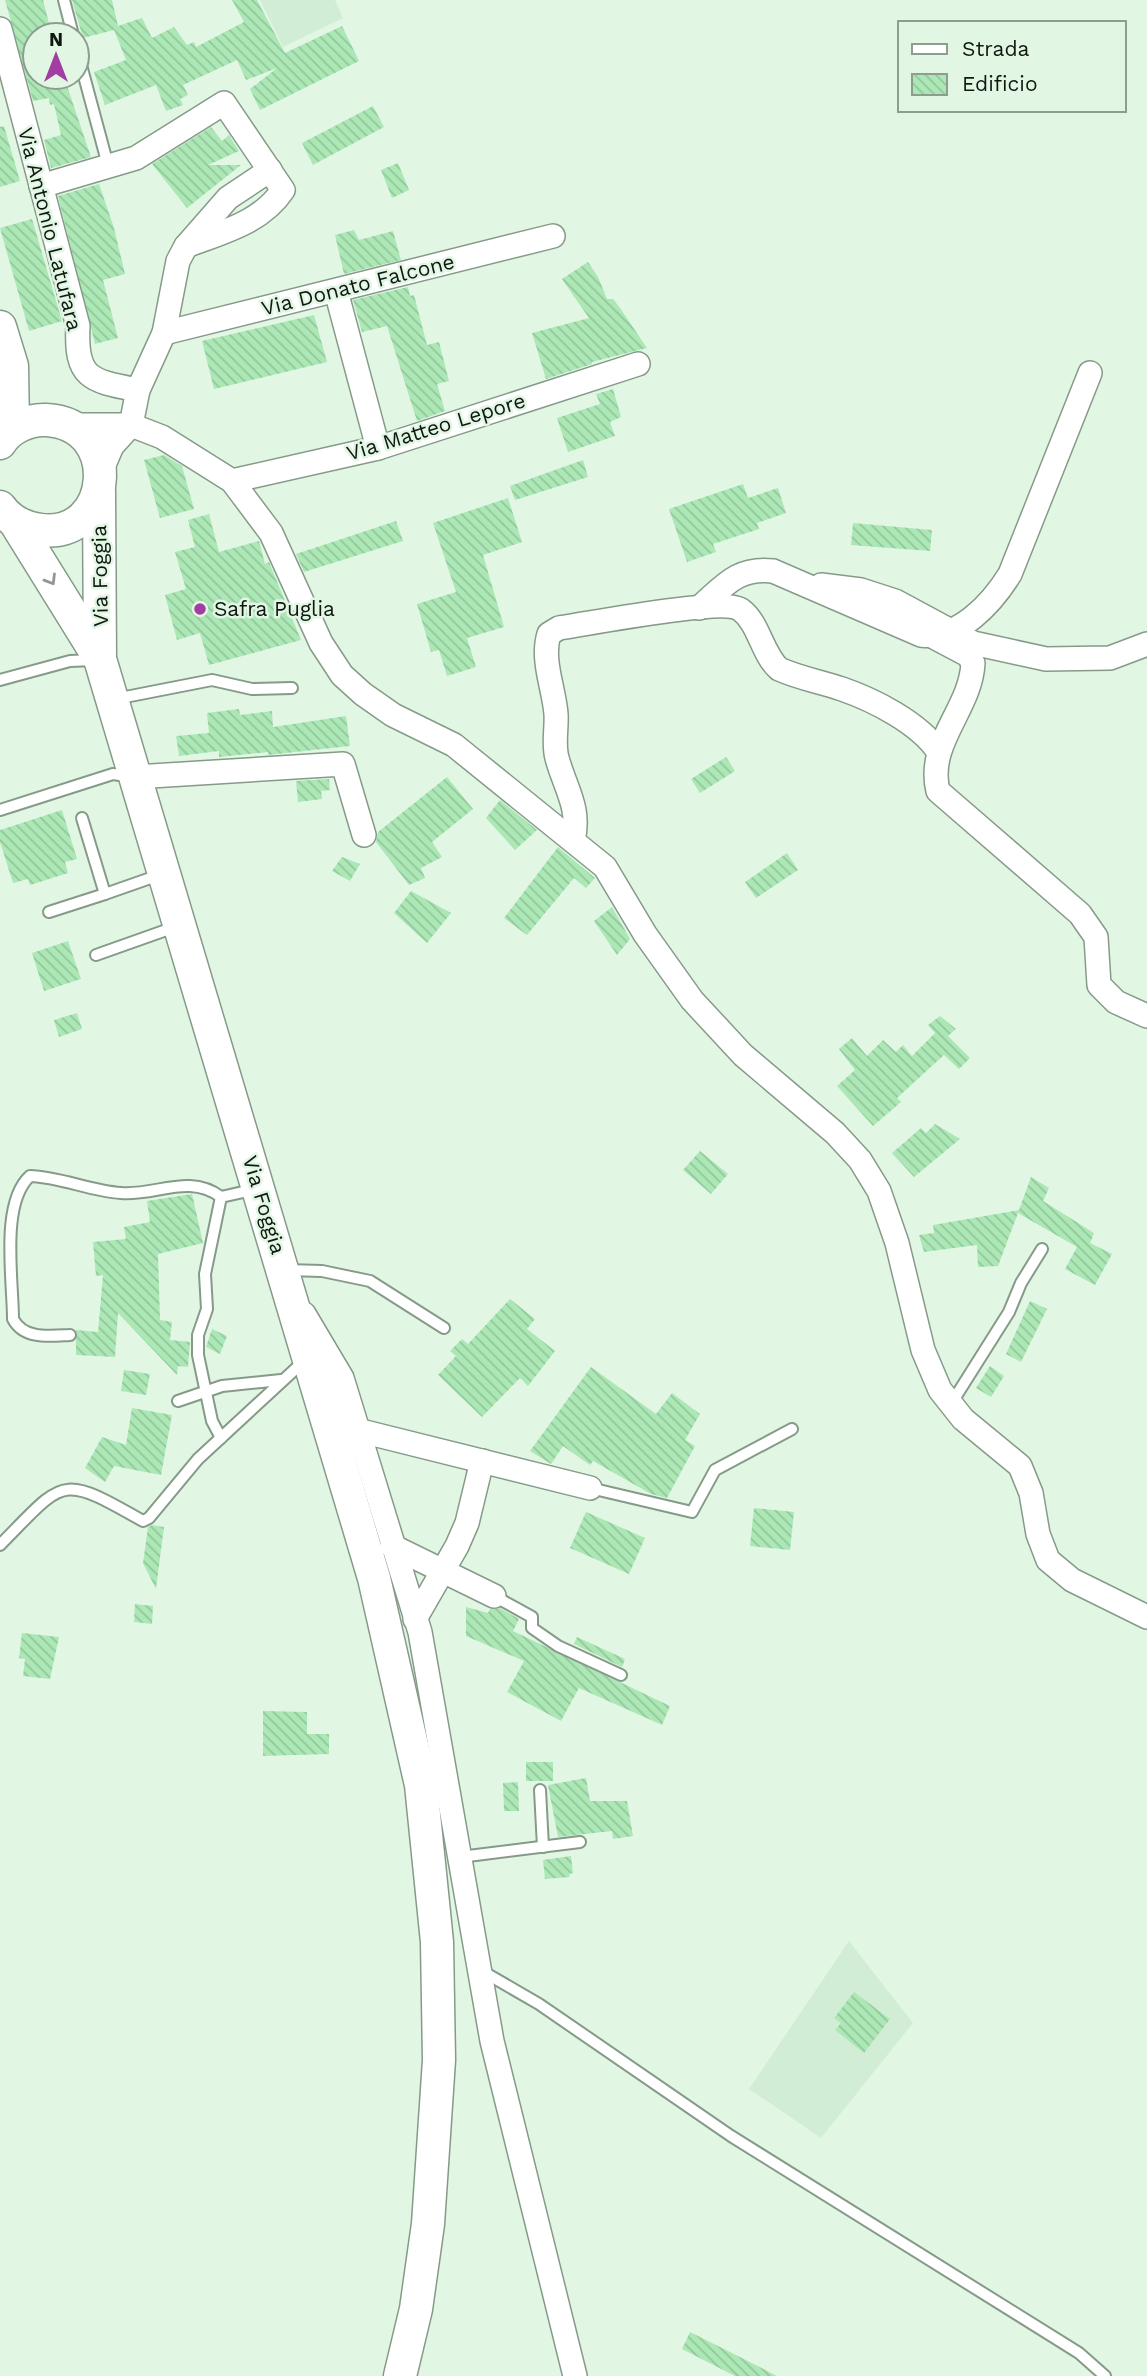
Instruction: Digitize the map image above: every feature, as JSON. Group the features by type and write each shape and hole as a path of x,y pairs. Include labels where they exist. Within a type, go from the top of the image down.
{"main road":[{"name":"Via Foggia","path":"0,327 12,366 30,392 63,423 92,444 100,482 100,659"},
{"name":"Via Foggia","path":"4,437 12,366"},
{"name":"Via Foggia","path":"4,437 27,422 63,423"},
{"name":"Via Foggia","path":"5,513 39,530 64,528 85,514 100,482"},
{"name":"Via Foggia","path":"5,513 100,659 374,1578 415,1754 425,1817 437,1942 439,2060 428,2224 416,2309 400,2376"}],"street":[{"name":"Via Antonio Latufara","path":"0,29 78,326 77,353 85,373 102,383 138,390"},
{"path":"41,186 109,169 136,158 225,103 283,190 272,206 257,218 186,246"},
{"path":"100,482 112,446 131,425 138,390 164,333 178,261 186,246 229,198 270,170"},
{"name":"Via Donato Falcone","path":"164,333 553,236"},
{"path":"336,291 378,448"},
{"name":"Via Matteo Lepore","path":"232,481 378,448 638,364"},
{"path":"942,634 987,605 1010,574 1090,373"},
{"path":"63,423 131,425 162,437 232,481 271,533 321,643 342,674 363,694 393,715 454,745 606,867 645,934 692,1000 743,1055 835,1133 860,1160 879,1191 897,1243 923,1350 940,1390 963,1419 1020,1466 1031,1493 1038,1534 1048,1560 1072,1580 1147,1617"},
{"path":"698,608 736,576 755,569 773,571 894,626 942,634 1046,659 1110,658 1147,644"},
{"path":"573,840 577,824 576,808 556,756 555,698 545,646 549,635 559,628 724,605 742,611 769,660 779,669 868,700 932,741 938,751"},
{"path":"942,634 968,655 973,663 970,681 938,751 934,776 937,791 1080,914 1096,937 1099,985 1116,1002 1147,1016"},
{"path":"135,777 343,764 364,835"},
{"path":"286,1280 342,1378 415,1619 492,2041 575,2376"},
{"path":"357,1430 590,1488"},
{"path":"415,1619 467,1523 482,1461"},
{"path":"392,1546 494,1596"}],"lane":[{"path":"64,0 69,21"},
{"path":"88,91 109,169"},
{"path":"0,680 70,661 100,659"},
{"path":"113,700 212,680 253,689 292,688"},
{"path":"0,810 113,774 135,777"},
{"path":"82,818 105,894"},
{"path":"50,912 164,873"},
{"path":"96,955 180,925"},
{"path":"70,1335 28,1333 17,1327 13,1320 8,1220 22,1182 30,1176 46,1177 119,1193 206,1186 221,1197 259,1188"},
{"path":"221,1197 205,1274 207,1309 198,1335 198,1355 212,1421 221,1438"},
{"path":"951,1404 1009,1312 1020,1283 1042,1249"},
{"path":"286,1280 322,1271 370,1281 444,1328"},
{"path":"0,1545 48,1496 67,1489 88,1490 142,1521 149,1518 198,1459 309,1357"},
{"path":"178,1401 207,1391 259,1380 281,1380"},
{"path":"590,1488 692,1511 715,1469 792,1429"},
{"path":"494,1596 532,1617 532,1628 558,1646 621,1675"},
{"path":"540,1790 543,1847"},
{"path":"460,1857 580,1842"},
{"path":"480,1970 539,2004 754,2151 1079,2353 1105,2376"}],"shaded area":[{"path":"260,0 335,0 343,18 283,47"},
{"path":"849,1941 913,2023 821,2138 749,2089"}],"building":[{"path":"5,0 43,0 48,21 21,21 21,58"},
{"path":"72,0 112,0 118,26 142,18 152,38 174,27 187,45 194,42 196,47 244,22 232,0 257,0 285,53 342,26 359,61 260,110 250,89 277,68 246,80 237,60 183,85 188,95 180,99 183,105 166,111 156,85 105,105 94,72 126,60 114,30 91,36 91,21 78,21"},
{"path":"30,91 69,91 91,157 51,168 44,140 61,135 54,104 50,105 49,98 33,101"},
{"path":"373,106 384,127 313,165 302,143"},
{"path":"4,126 20,181 0,187 0,127"},
{"path":"211,127 222,141 229,135 239,151 208,165 241,165 187,208 152,164"},
{"path":"398,163 409,190 392,198 381,170"},
{"path":"99,184 114,228 125,274 103,280 118,338 95,344 58,196"},
{"path":"32,219 62,321 29,331 0,228"},
{"path":"354,230 359,240 393,231 401,260 344,274 335,235"},
{"path":"588,262 607,299 613,299 647,348 592,362 546,379 532,333 589,318 562,279"},
{"path":"408,287 410,296 414,295 427,345 439,342 449,381 437,384 445,411 417,421 387,326 362,332 353,300"},
{"path":"314,315 327,362 214,389 202,341"},
{"path":"613,389 621,417 610,422 615,436 568,452 557,418 600,404 596,394"},
{"path":"164,455 182,466 194,509 160,518 144,460"},
{"path":"583,460 588,477 515,500 510,486"},
{"path":"743,484 748,498 778,488 786,513 757,523 759,529 713,544 716,552 687,562 669,509"},
{"path":"508,498 522,542 483,555 504,627 467,638 476,667 447,676 439,650 431,652 417,604 456,592 433,523"},
{"path":"209,514 219,552 259,541 265,564 269,562 301,640 209,665 200,633 177,640 165,595 186,589 175,552 195,547 188,520"},
{"path":"396,521 403,541 304,572 296,554"},
{"path":"853,523 932,530 930,551 851,545"},
{"path":"239,709 240,715 272,711 273,727 346,716 350,746 268,755 268,752 219,757 219,751 179,756 176,736 209,733 207,713"},
{"path":"726,757 735,771 700,793 691,779"},
{"path":"447,777 473,809 432,842 442,857 421,868 425,878 409,885 376,842 378,832"},
{"path":"329,779 330,790 321,791 322,799 298,802 296,781"},
{"path":"500,800 537,830 515,850 486,818"},
{"path":"62,810 77,859 65,862 68,873 30,885 28,879 13,883 0,842 0,830"},
{"path":"558,847 595,878 586,888 574,878 527,935 504,918"},
{"path":"787,853 798,870 756,898 745,882"},
{"path":"342,857 360,864 350,881 332,871"},
{"path":"411,891 451,913 427,943 394,913"},
{"path":"612,907 630,939 617,955 594,921"},
{"path":"68,941 81,979 44,991 32,953"},
{"path":"77,1013 82,1029 59,1037 54,1020"},
{"path":"940,1016 956,1029 948,1036 970,1058 959,1069 944,1055 897,1098 901,1102 873,1126 837,1086 855,1070 839,1049 852,1038 867,1056 883,1040 896,1052 903,1045 912,1056 935,1033 928,1025"},
{"path":"935,1124 960,1139 914,1177 892,1153 921,1128 926,1133"},
{"path":"700,1151 728,1174 711,1194 683,1170"},
{"path":"1031,1177 1049,1188 1043,1201 1094,1233 1090,1243 1112,1254 1095,1285 1065,1269 1077,1247 1018,1213 998,1266 978,1267 977,1245 924,1252 919,1235 934,1233 933,1225 1019,1210"},
{"path":"192,1194 203,1243 158,1254 160,1320 172,1322 170,1340 190,1342 188,1367 178,1366 177,1375 118,1313 115,1357 76,1355 76,1330 98,1332 103,1275 96,1276 93,1242 126,1239 124,1227 150,1222 147,1201"},
{"path":"510,1299 535,1319 527,1329 555,1351 528,1386 520,1378 482,1417 438,1375 456,1356 450,1351 462,1339 468,1344"},
{"path":"1030,1301 1047,1309 1021,1362 1006,1354"},
{"path":"212,1329 227,1336 220,1354 206,1347"},
{"path":"990,1366 1004,1376 991,1397 976,1388"},
{"path":"591,1367 656,1414 672,1393 700,1414 685,1440 695,1446 667,1498 651,1494 593,1461 590,1465 563,1446 551,1464 530,1451"},
{"path":"124,1370 150,1374 146,1395 121,1391"},
{"path":"132,1408 172,1415 161,1475 114,1466 105,1482 85,1468 102,1437 126,1445"},
{"path":"754,1508 794,1512 790,1550 750,1546"},
{"path":"586,1512 645,1538 629,1574 570,1548"},
{"path":"148,1527 164,1527 156,1589 143,1563"},
{"path":"135,1604 153,1606 152,1624 134,1622"},
{"path":"466,1607 488,1613 490,1609 500,1608 519,1619 513,1631 670,1706 662,1725 579,1688 561,1721 507,1692 524,1661 466,1636"},
{"path":"22,1633 59,1637 50,1679 23,1676 25,1659 19,1658"},
{"path":"577,1637 625,1659 622,1667 574,1644"},
{"path":"263,1711 307,1712 307,1734 329,1734 329,1754 263,1756"},
{"path":"526,1762 553,1762 553,1781 526,1781"},
{"path":"586,1778 590,1801 627,1801 633,1836 613,1839 612,1831 558,1837 548,1785"},
{"path":"518,1782 519,1811 504,1811 503,1783"},
{"path":"571,1856 573,1873 569,1874 570,1877 545,1879 543,1860"},
{"path":"854,1992 890,2019 864,2053 835,2030 841,2023 834,2018"},
{"path":"690,2332 777,2376 735,2376 682,2349"}],"place":[{"name":"Safra Puglia","path":"200,609"}]}
